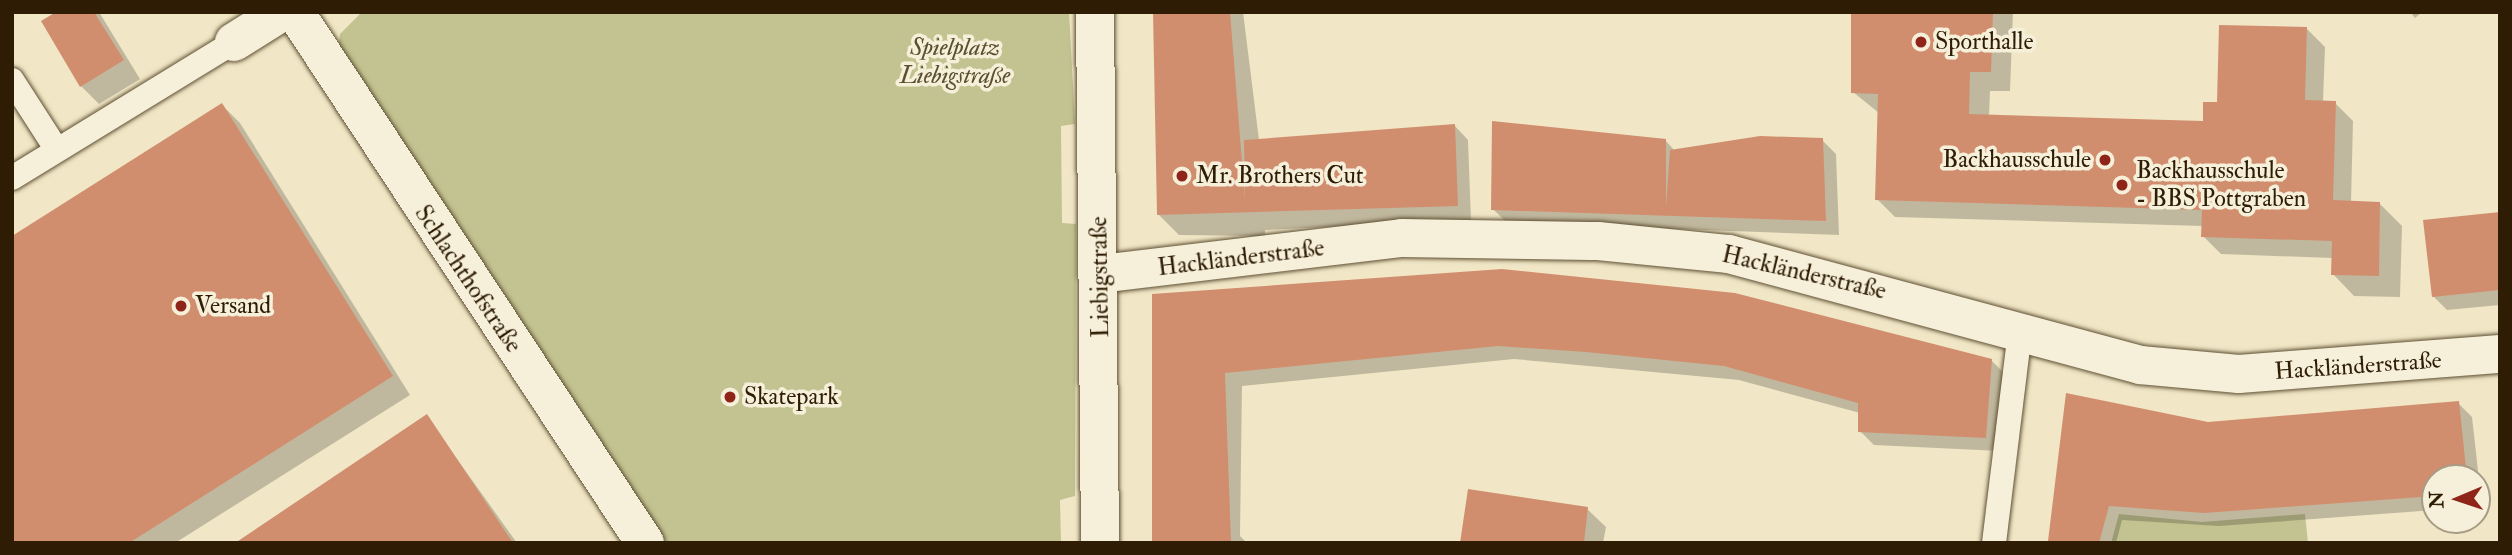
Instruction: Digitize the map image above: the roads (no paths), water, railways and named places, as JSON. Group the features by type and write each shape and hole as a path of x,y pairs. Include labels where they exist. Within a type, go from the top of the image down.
{"street":[{"path":"234,42 282,12"},
{"name":"Schlachthofstraße","path":"296,12 645,543"},
{"name":"Liebigstraße","path":"1095,12 1100,274 1100,543"},
{"name":"Hackländerstraße","path":"1100,274 1402,239 1598,241 1729,254 2020,330 2140,365 2239,374 2500,354"}],"lane":[{"path":"12,178 234,42"},
{"path":"12,80 57,150"},
{"path":"1994,543 2020,330"}],"place":[{"name":"Sporthalle","path":"1921,42"},
{"name":"Backhausschule","path":"2105,160"},
{"name":"Mr. Brothers Cut","path":"1182,176"},
{"name":"Backhausschule - BBS Pottgraben","path":"2122,185"},
{"name":"Versand","path":"181,306"},
{"name":"Skatepark","path":"730,397"}],"park label":[{"name":"Spielplatz Liebigstraße","path":"955,62"}]}
